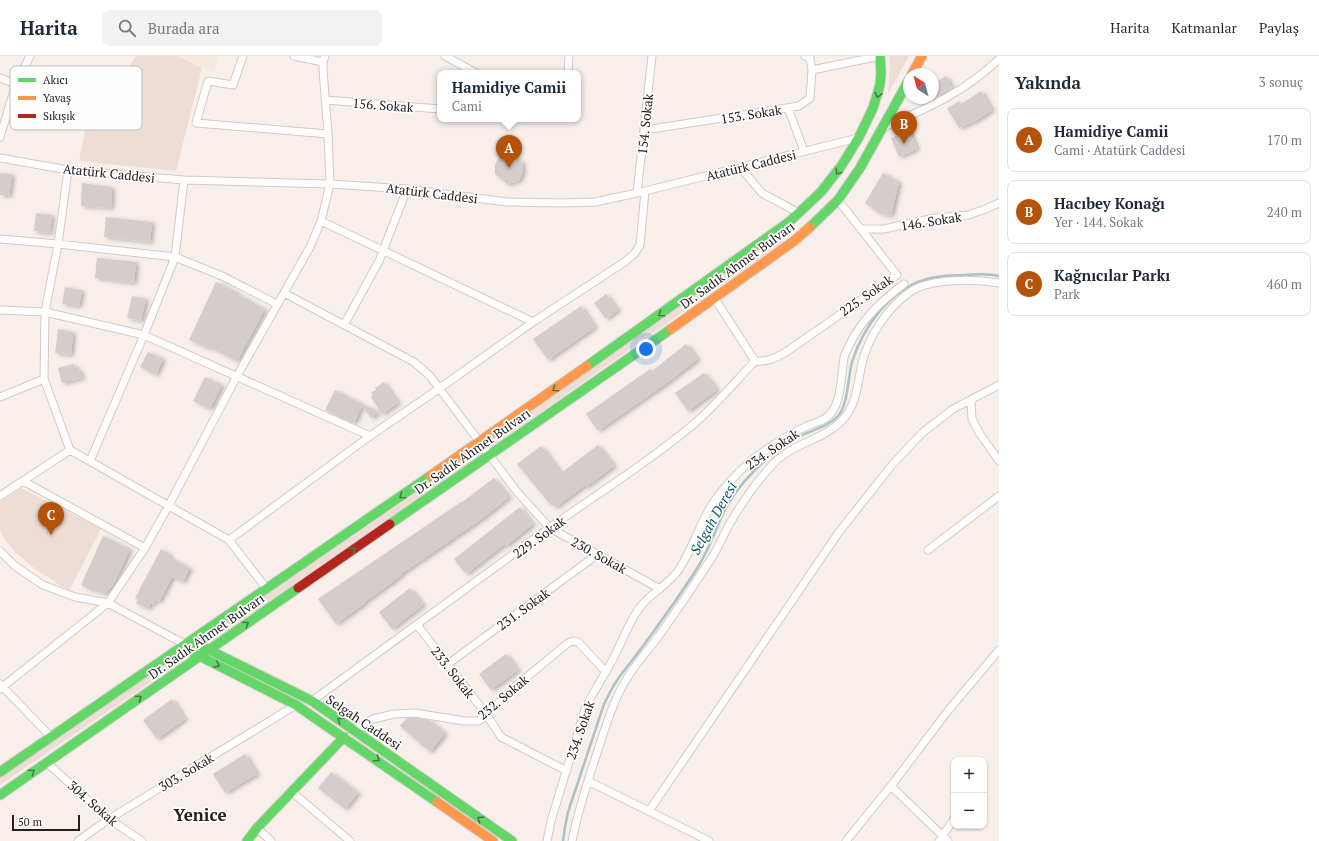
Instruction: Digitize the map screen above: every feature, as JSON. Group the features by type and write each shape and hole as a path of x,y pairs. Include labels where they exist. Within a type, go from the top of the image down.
{"main road":[{"name":"Dr. Sadık Ahmet Bulvarı","path":"0,772 480,442 751,250 799,213 815,198 845,162 869,119 876,102 881,76 880,56"},
{"path":"915,68 922,56"},
{"name":"Dr. Sadık Ahmet Bulvarı","path":"0,794 714,299 794,241 838,200 860,168 903,91"},
{"name":"Selgah Caddesi","path":"187,644 208,650 312,701 512,841"},
{"name":"Selgah Caddesi","path":"187,644 199,656 296,705 468,823 490,840"},
{"path":"247,841 257,828 344,737"}],"street":[{"path":"25,66 30,56"},
{"path":"243,56 233,86 208,81 196,123 328,134"},
{"path":"51,736 1,687 108,603 145,548 169,505 237,376 310,247 321,221 330,184 324,59 294,56"},
{"path":"445,56 471,70"},
{"path":"568,70 569,56"},
{"name":"154. Sokak","path":"229,540 370,436 534,322 626,261 635,253 640,245 641,192 652,56"},
{"name":"153. Sokak","path":"645,130 799,106 810,98 812,70 810,58 806,56"},
{"path":"812,70 880,56"},
{"path":"882,128 948,97 972,83 999,60"},
{"path":"0,78 10,82"},
{"name":"156. Sokak","path":"325,100 437,109"},
{"path":"0,137 10,104"},
{"path":"788,108 804,151"},
{"name":"Atatürk Caddesi","path":"0,158 68,170 184,180 330,184 407,189 507,202 595,202 858,138"},
{"path":"740,167 762,193 799,213"},
{"path":"68,170 58,244 45,312 44,379 70,450 229,540 266,588"},
{"path":"90,461 175,258 184,180"},
{"path":"344,325 379,261 407,189"},
{"name":"225. Sokak","path":"755,361 764,361 775,358 786,352 897,275 838,200"},
{"name":"146. Sokak","path":"862,229 884,229 935,218 968,215 999,203"},
{"path":"321,221 534,322"},
{"path":"0,239 58,244 175,258 222,276 277,304"},
{"path":"897,275 910,292"},
{"path":"572,841 577,813 618,693 672,618 712,557 746,498 774,462 799,445 837,426 845,417 854,400 863,362 875,331 896,304 910,292 923,286 946,282 976,281 999,283"},
{"name":"234. Sokak","path":"547,841 551,821 585,709 640,606 650,596 671,580 680,569 709,510 721,492 740,470 781,441 805,426 823,420 831,413 837,404 844,356 855,335 872,311 887,296 904,284"},
{"name":"230. Sokak","path":"284,294 414,362 430,376 440,388 518,493 550,528 660,589"},
{"path":"714,299 755,361"},
{"path":"0,310 45,312 144,334 370,436"},
{"name":"229. Sokak","path":"312,701 418,626 550,528 617,483 694,423 716,403 755,361"},
{"path":"0,397 44,379"},
{"path":"649,811 839,532 892,466 922,433 953,409 999,386"},
{"path":"971,400 972,419 980,434 999,461"},
{"path":"0,496 70,450"},
{"path":"23,481 145,548"},
{"path":"928,550 999,496"},
{"path":"0,551 15,566 43,585 75,597 108,603 187,644"},
{"name":"231. Sokak","path":"448,664 598,554"},
{"name":"233. Sokak","path":"418,626 486,714 501,737 566,771"},
{"name":"232. Sokak","path":"355,730 372,719 394,714 415,714 479,721 516,685 568,643 573,641 578,642 606,672"},
{"path":"846,841 891,786 947,712 999,650"},
{"name":"303. Sokak","path":"78,841 109,819 296,705"},
{"name":"304. Sokak","path":"46,762 109,819 142,841"},
{"path":"588,781 709,841"},
{"path":"891,786 943,839 951,824"},
{"path":"292,792 350,841"},
{"path":"257,828 271,841"}],"shaded area":[{"path":"136,56 178,56 202,68 176,171 79,161 85,130 142,130 142,66 129,66"},
{"path":"180,56 218,56 214,73"},
{"path":"889,56 909,56 888,94 890,67"},
{"path":"779,237 784,241 491,447 488,442"},
{"path":"478,450 481,454 211,641 205,633 346,541"},
{"path":"21,488 101,529 69,591 20,557 5,539 0,530 0,502"},
{"path":"174,659 177,664 0,785 0,777"}],"building":[{"path":"946,76 952,88 939,95 939,80"},
{"path":"981,91 992,110 977,120 959,128 947,108 960,101 961,104"},
{"path":"909,130 917,149 899,157 891,138"},
{"path":"510,154 522,162 523,171 519,181 507,184 495,174 495,165 499,157"},
{"path":"0,173 12,174 9,196 0,195"},
{"path":"883,173 899,182 891,216 879,213 865,203"},
{"path":"82,183 112,187 111,208 81,206"},
{"path":"36,213 52,215 50,233 34,231"},
{"path":"106,217 152,222 150,242 104,237"},
{"path":"97,258 136,262 134,283 95,278"},
{"path":"216,282 237,292 237,294 265,309 237,361 209,347 208,348 189,340"},
{"path":"65,287 82,290 79,306 62,304"},
{"path":"606,294 618,310 606,319 594,303"},
{"path":"132,296 146,299 141,321 127,318"},
{"path":"581,306 595,327 548,360 533,339"},
{"path":"58,329 73,332 71,355 55,353"},
{"path":"686,344 698,359 598,431 586,414 650,369 652,371"},
{"path":"148,352 163,359 156,375 140,367"},
{"path":"74,364 76,369 79,369 82,378 62,383 58,368"},
{"path":"704,373 717,390 688,411 675,393"},
{"path":"205,377 222,385 210,409 193,401"},
{"path":"384,382 398,403 382,414 371,397 373,395 371,393 376,390 375,388"},
{"path":"335,390 379,412 371,418 362,406 354,423 325,410"},
{"path":"598,445 614,466 586,487 585,485 556,507 549,503 517,464 541,446 561,473"},
{"path":"494,478 509,497 483,518 401,574 402,575 336,624 318,599 461,503"},
{"path":"520,507 533,524 506,546 505,544 466,574 454,559"},
{"path":"103,536 130,549 113,585 103,594 81,585"},
{"path":"161,549 170,554 168,557 190,568 183,582 172,577 159,602 156,600 153,605 151,603 148,609 136,603 138,600 135,598"},
{"path":"410,588 423,605 392,629 379,612"},
{"path":"506,654 518,670 491,690 479,674"},
{"path":"172,699 185,719 157,739 143,720"},
{"path":"407,718 429,720 445,733 430,752 400,726"},
{"path":"245,754 257,774 225,793 213,774"},
{"path":"331,772 358,793 345,809 318,788"}],"waterway":[{"name":"Selgah Deresi","path":"563,841 568,812 604,704 619,678 698,567 708,549 725,510 741,486 759,466 783,446 799,436 828,424 838,416 844,405 852,362 863,336 880,311 901,291 914,284 932,278 978,274 991,274 999,276"}],"traffic: fast":[{"path":"587,366 789,222 821,192 842,165 859,137 873,108 880,85 880,56"},
{"path":"810,227 838,200 860,168 903,91"},
{"path":"390,524 671,329"},
{"path":"0,772 430,476"},
{"path":"0,795 298,588"},
{"path":"191,641 312,701 512,841"},
{"path":"182,647 296,705 437,802"},
{"path":"247,841 257,828 344,737"}],"traffic: slow":[{"path":"915,68 922,56"},
{"path":"671,329 794,241 810,227"},
{"path":"430,476 587,366"},
{"path":"437,802 493,841"}],"traffic: jam":[{"path":"298,588 390,524"}],"place":[{"name":"Hacıbey Konağı","path":"904,144"},
{"name":"Hamidiye Camii","path":"509,168"},
{"name":"Kağnıcılar Parkı","path":"51,535"}],"district":[{"name":"Yenice","path":"200,814"}]}
